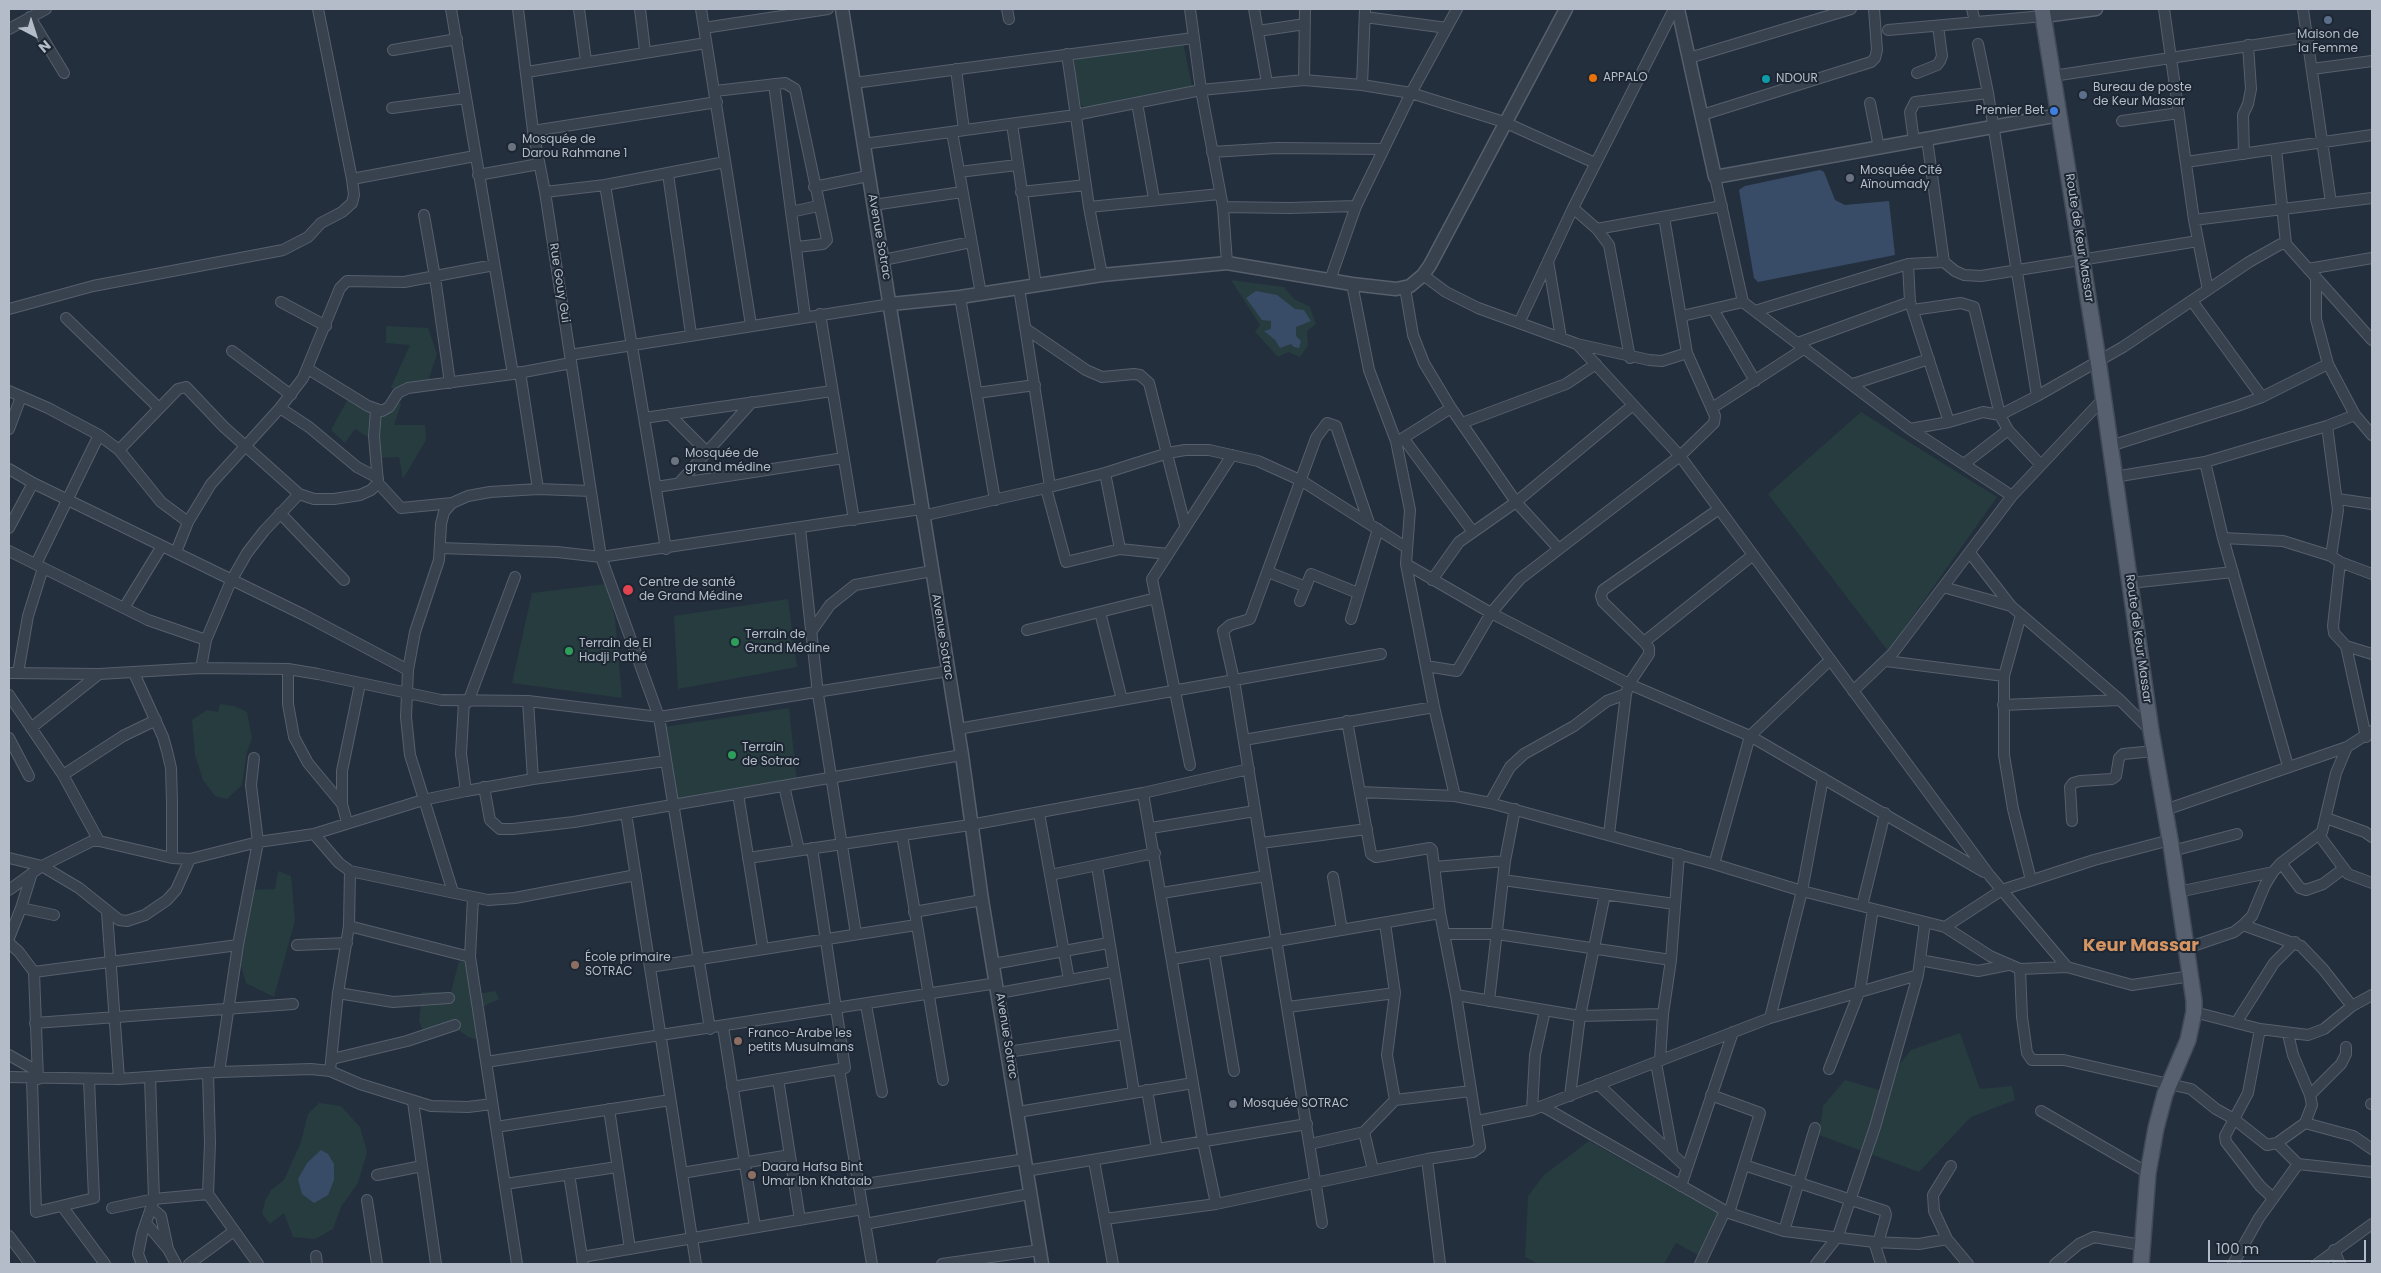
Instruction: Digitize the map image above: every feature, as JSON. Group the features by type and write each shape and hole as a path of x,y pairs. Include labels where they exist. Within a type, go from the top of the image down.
{"main road":[{"name":"Route de Keur Massar","path":"2043,12 2098,360 2150,732 2171,845 2187,948 2194,1012 2188,1040 2170,1083 2156,1128 2148,1173 2141,1264"}],"street":[{"path":"9,29 46,9"},
{"path":"9,309 93,286 283,250 296,245 308,237 321,223 342,212 352,203 354,195 352,179 318,9"},
{"path":"451,9 494,265 517,373 538,489"},
{"name":"Rue Gouy Gui","path":"518,9 533,131 545,192 601,558 659,717 710,1029"},
{"path":"579,9 586,61"},
{"path":"640,9 646,51"},
{"path":"701,9 751,325"},
{"path":"704,28 828,9"},
{"name":"Avenue Sotrac","path":"842,9 958,729 970,825 1042,1264"},
{"path":"1190,9 1201,90 1223,207 1227,263"},
{"path":"1254,9 1267,83"},
{"path":"1304,80 1305,9"},
{"path":"1330,280 1356,206 1412,93 1457,9"},
{"path":"308,369 376,410 387,409 402,390 517,373 632,344 805,316 960,297 1102,275 1227,263 1352,284 1396,289 1406,288 1423,275 1566,9"},
{"path":"1519,323 1595,163 1674,9"},
{"path":"1678,9 1743,302 1910,428 2012,496"},
{"path":"1689,58 1851,9"},
{"path":"1702,115 1871,62 1876,58 1877,50 1874,9"},
{"path":"1972,9 1975,22"},
{"path":"1888,30 1975,22 2043,12 2096,9"},
{"path":"2164,9 2194,220 2208,290"},
{"path":"2303,9 2330,203"},
{"path":"1362,85 1365,13 1447,28"},
{"path":"30,17 64,73"},
{"path":"1258,31 1305,24"},
{"path":"1917,73 1937,65 1940,61 1942,56 1938,26"},
{"path":"2053,76 2307,37"},
{"path":"854,83 1193,38"},
{"path":"393,50 457,40"},
{"path":"526,72 646,51 706,43"},
{"path":"1978,44 1988,93 2037,396"},
{"path":"2244,154 2243,115 2248,104 2251,89 2248,45"},
{"path":"1066,54 1089,207 1102,275"},
{"path":"2312,69 2372,61"},
{"path":"956,69 964,130"},
{"path":"863,144 1075,116 1201,90 1304,80 1362,85 1412,93 1504,122 1595,163"},
{"path":"774,84 791,212 798,247 805,316"},
{"path":"533,131 716,97 774,84 790,84 796,91 826,242 798,247"},
{"path":"1914,141 1910,112 1915,102 1988,93"},
{"path":"392,108 466,98"},
{"path":"1137,103 1154,199"},
{"path":"1870,103 1879,148"},
{"path":"2122,121 2179,113"},
{"path":"1715,177 2059,115"},
{"path":"1012,124 1036,285"},
{"path":"952,132 981,294"},
{"path":"2186,162 2372,135"},
{"path":"1927,139 1944,262 1955,272 1971,276 2081,261 2198,241"},
{"path":"1212,152 1278,148 1384,149"},
{"path":"2276,149 2286,244 2370,334"},
{"path":"352,179 475,156"},
{"path":"545,192 605,186 725,162"},
{"path":"478,175 539,164"},
{"path":"959,172 1017,164"},
{"path":"668,174 691,334"},
{"path":"814,187 868,176"},
{"path":"1022,192 1086,185"},
{"path":"605,186 666,549"},
{"path":"873,205 962,192"},
{"path":"1089,207 1154,199 1220,194"},
{"path":"2194,220 2372,198"},
{"path":"791,212 818,206"},
{"path":"1223,207 1356,206"},
{"path":"1597,229 1722,206"},
{"path":"1573,208 1597,229 1609,245 1630,358"},
{"path":"424,215 435,276 450,383"},
{"path":"1426,666 1457,671 1491,613 1520,579 1680,456 1714,423 1715,416 1712,408 1687,353 1664,217"},
{"path":"883,260 971,242"},
{"path":"1910,428 1949,422 1983,412 2000,415 2123,347 2277,245 2286,244"},
{"path":"2308,268 2372,258"},
{"path":"1548,261 1562,338"},
{"path":"1755,311 1908,264 1944,262"},
{"path":"1908,264 1912,306 1949,422"},
{"path":"176,552 188,522 210,484 291,396 308,369 340,288 347,281 390,283 494,265"},
{"path":"1423,275 1446,292 1478,308 1578,344 1630,358 1662,361 1687,353"},
{"path":"2316,277 2316,319 2328,364 2355,415 2372,435"},
{"path":"1352,284 1369,370 1400,440 1473,532"},
{"path":"1019,288 1035,385 1048,488 1066,562 1120,549 1168,554"},
{"path":"1406,288 1413,336 1417,348 1451,408 1516,502 1558,548"},
{"path":"960,297 995,500"},
{"path":"2192,301 2262,397"},
{"path":"281,302 326,326"},
{"path":"1682,316 1743,302"},
{"path":"1712,408 1755,381 1801,345 1912,306 1969,304 1974,307 2000,415 2008,430 2040,464"},
{"path":"1713,309 1755,381"},
{"path":"820,314 854,520"},
{"path":"66,318 159,408"},
{"path":"1026,329 1086,370 1102,377 1134,374 1145,379 1152,392 1186,525"},
{"path":"1578,344 1680,456 1990,876 2067,967"},
{"path":"232,351 291,396"},
{"path":"1853,384 1929,359"},
{"path":"1462,424 1566,384 1596,364"},
{"path":"2110,446 2262,397 2328,364"},
{"path":"977,394 1035,385"},
{"path":"119,450 180,388 188,388 224,427 299,494 314,499 334,499 360,495 371,490 378,481 374,436 376,410"},
{"path":"644,418 832,390"},
{"path":"9,391 21,398 48,408 99,435 119,450 161,502 188,522"},
{"path":"9,429 21,398"},
{"path":"1853,691 1886,661 2012,496 2103,399"},
{"path":"679,483 752,402"},
{"path":"1432,580 1459,542 1516,502 1634,405"},
{"path":"280,408 309,427 357,467 378,481 401,508 452,503 468,496 490,492 538,489 591,491"},
{"path":"1400,440 1451,408"},
{"path":"669,414 707,452"},
{"path":"2114,477 2205,462 2327,426 2355,415"},
{"path":"1322,1223 1249,769 1234,680 1223,631 1230,625 1250,619 1302,481 1316,438 1327,423 1332,423 1336,426 1373,526 1352,619"},
{"path":"2165,810 2288,766 2347,748 2369,734 2346,646 2334,633 2333,626 2338,499 2327,426"},
{"path":"1964,464 2008,430"},
{"path":"99,435 40,566 14,673 99,674 201,668 288,669 318,674 407,695 441,700 528,701 659,717 818,694 948,671"},
{"path":"1400,440 1410,510 1406,564 1434,707 1455,796"},
{"path":"440,548 557,552 601,558 995,500 1105,473 1168,453 1208,450 1258,461 1302,481 1407,548"},
{"path":"1190,765 1152,579 1232,455"},
{"path":"656,487 844,458"},
{"path":"2205,462 2233,572 2288,766"},
{"path":"9,469 68,501 304,615 408,670"},
{"path":"1105,473 1120,549"},
{"path":"9,528 33,483"},
{"path":"201,668 206,640 231,581 255,540 299,494"},
{"path":"2338,499 2372,504"},
{"path":"452,503 444,512 435,578 415,632 408,670 407,695 410,755 453,892"},
{"path":"1609,834 1628,689 1649,654 1649,648 1603,602 1601,596 1603,590 1719,509"},
{"path":"280,514 344,580"},
{"path":"800,528 818,694 856,934"},
{"path":"2224,538 2283,541 2372,574"},
{"path":"124,608 162,546"},
{"path":"9,551 148,620 206,640"},
{"path":"1970,552 2011,606 2120,700 2150,732"},
{"path":"1644,642 1753,555"},
{"path":"1406,564 1628,689 1750,736 1885,813 1990,876"},
{"path":"811,632 830,605 855,585 932,571"},
{"path":"1268,572 1306,588"},
{"path":"2130,583 2233,572"},
{"path":"1300,601 1311,574 1358,593"},
{"path":"466,791 461,754 466,701 515,577"},
{"path":"1943,587 2011,606"},
{"path":"1027,630 1156,598"},
{"path":"1100,612 1122,700"},
{"path":"2021,614 2004,676 2003,705 2006,775 2031,880"},
{"path":"2346,646 2372,654"},
{"path":"958,729 1381,654"},
{"path":"1714,864 1750,736 1830,660"},
{"path":"1886,661 2004,676"},
{"path":"288,669 288,704 294,737 308,763 342,804"},
{"path":"134,673 164,736 171,768 172,858"},
{"path":"31,728 99,674"},
{"path":"347,822 342,804 342,770 360,684"},
{"path":"1490,802 1510,767 1524,754 1574,726 1607,700 1628,689"},
{"path":"9,695 63,775 99,841"},
{"path":"2003,705 2120,700"},
{"path":"528,701 533,779"},
{"path":"1244,740 1434,707"},
{"path":"63,775 123,736 156,720"},
{"path":"1105,1219 1216,1204 1427,1159 1473,1152 1480,1147 1456,996 1440,913 1431,848 1373,856 1347,721"},
{"path":"9,738 29,776"},
{"path":"2187,948 2234,932 2243,925 2257,907 2273,872 2281,863 2319,835 2325,825 2336,773 2347,748"},
{"path":"2072,821 2070,787 2073,783 2112,779 2116,776 2119,758 2124,754 2154,751"},
{"path":"484,787 490,820 500,828 574,822 962,756"},
{"path":"219,1072 238,944 258,842 251,785 254,758"},
{"path":"9,890 42,866 83,845 99,841 172,858 190,859 258,842 314,834 347,822 424,800 484,787 666,762"},
{"path":"748,858 1039,813 1143,793 1249,769"},
{"path":"1770,1018 1802,891 1823,778"},
{"path":"784,786 799,850"},
{"path":"1360,792 1455,796 1490,802 1609,834 1802,891 1945,927 2008,965 2020,969 2067,967 2132,985 2191,976"},
{"path":"1143,793 1151,828 1203,1142 1216,1204"},
{"path":"738,794 763,949"},
{"path":"1489,1001 1504,861 1515,809"},
{"path":"1151,828 1255,811"},
{"path":"626,813 696,1264"},
{"path":"1039,813 1069,980"},
{"path":"1829,1069 1860,990 1868,908 1885,813"},
{"path":"2326,818 2365,832 2372,837"},
{"path":"1261,843 1367,829"},
{"path":"314,834 339,863 350,871 453,892 472,898 498,900 636,875"},
{"path":"1945,927 2002,890 2031,880 2094,860 2237,834"},
{"path":"902,835 943,1080"},
{"path":"2319,835 2342,870 2354,878 2372,883"},
{"path":"732,1087 845,1068 812,848"},
{"path":"1050,876 1155,854"},
{"path":"1673,1156 1658,1062 1671,960 1679,854"},
{"path":"9,858 42,866 79,888 119,920 135,919 145,915 167,900 176,890 190,859"},
{"path":"1434,867 1504,861"},
{"path":"2281,863 2300,888 2306,890 2323,884 2342,870"},
{"path":"1097,866 1108,943 1134,1092"},
{"path":"330,1071 338,993 350,926 350,871"},
{"path":"2178,892 2273,872"},
{"path":"9,938 21,908 30,876"},
{"path":"1162,893 1266,876"},
{"path":"1333,877 1342,930"},
{"path":"1502,880 1676,904"},
{"path":"1570,1096 1580,1016 1605,894"},
{"path":"472,898 470,957 517,1264"},
{"path":"914,912 982,900"},
{"path":"21,908 54,915"},
{"path":"107,912 119,1079"},
{"path":"1173,959 1440,913"},
{"path":"1816,1264 1838,1236 1875,1127 1918,974 1925,922"},
{"path":"1385,923 1395,993 1387,1055 1395,1100"},
{"path":"650,967 916,925"},
{"path":"2243,925 2295,942 2310,954 2352,1006"},
{"path":"350,926 470,957"},
{"path":"1444,934 1497,934 1671,960"},
{"path":"2236,1023 2274,963 2295,942"},
{"path":"9,943 19,952 34,972 36,1212 94,1198 89,1079"},
{"path":"993,964 1108,943"},
{"path":"34,972 238,944"},
{"path":"297,945 347,944"},
{"path":"1214,952 1234,1071"},
{"path":"1920,960 1978,971 2008,965"},
{"path":"2020,969 2022,1016 2030,1058 2032,1060 2064,1060 2191,1089 2216,1110 2234,1119 2267,1145 2277,1143 2305,1123 2312,1105 2310,1095 2296,1063 2288,1034"},
{"path":"486,1062 661,1037 928,994 1069,980 1113,972"},
{"path":"1477,1121 1532,1110 1770,1018 1918,974"},
{"path":"338,993 393,1002 449,998"},
{"path":"1288,1007 1395,993"},
{"path":"2194,1012 2260,1029 2308,1036 2316,1033 2352,1006 2372,995"},
{"path":"1456,996 1580,1016 1663,1014"},
{"path":"35,1023 293,1004"},
{"path":"866,1005 882,1092"},
{"path":"1532,1110 1535,1055 1545,1010"},
{"path":"332,1059 407,1041 455,1025"},
{"path":"723,1027 755,1228"},
{"path":"2260,1029 2248,1093 2225,1136 2226,1142 2260,1186 2273,1198"},
{"path":"1681,1186 1733,1032"},
{"path":"1008,1052 1124,1034"},
{"path":"2310,1095 2341,1064 2346,1054 2346,1047"},
{"path":"9,1055 35,1076"},
{"path":"9,1077 119,1079 285,1069 330,1071 360,1084 413,1102 431,1106 454,1107 492,1104"},
{"path":"839,1069 872,1264"},
{"path":"208,1073 210,1143 208,1194 258,1264"},
{"path":"142,1264 138,1254 153,1204 150,1077"},
{"path":"778,1079 800,1220"},
{"path":"1018,1112 1194,1083"},
{"path":"1598,1084 1687,1168"},
{"path":"1147,1090 1157,1150"},
{"path":"1310,1144 1364,1132 1395,1100 1471,1091"},
{"path":"1700,1264 1727,1212 1760,1113 1711,1095"},
{"path":"496,1126 670,1100"},
{"path":"413,1102 436,1264"},
{"path":"1542,1106 1727,1212 1784,1231 1876,1242 1919,1244 1947,1239"},
{"path":"609,1109 630,1249"},
{"path":"2041,1111 2148,1173"},
{"path":"2305,1123 2353,1136 2372,1149"},
{"path":"859,1186 1025,1165 1094,1161 1307,1124"},
{"path":"1784,1231 1815,1128"},
{"path":"1364,1132 1373,1170"},
{"path":"2277,1143 2298,1164 2372,1172"},
{"path":"682,1173 790,1155"},
{"path":"1427,1159 1440,1264"},
{"path":"1094,1161 1112,1264"},
{"path":"2233,1264 2273,1198 2298,1164"},
{"path":"1744,1165 1851,1198 1885,1211 1886,1215 1876,1242 1881,1264"},
{"path":"377,1175 422,1166"},
{"path":"505,1184 618,1166"},
{"path":"1951,1166 1934,1195 1934,1210 1947,1239 1968,1264"},
{"path":"569,1174 583,1260 630,1249 863,1209"},
{"path":"112,1208 153,1204 208,1194"},
{"path":"865,1224 1029,1194"},
{"path":"367,1200 377,1264"},
{"path":"153,1204 161,1216 168,1249"},
{"path":"62,1206 105,1264"},
{"path":"146,1223 168,1249 176,1264"},
{"path":"2316,1264 2372,1224"},
{"path":"189,1264 234,1231"},
{"path":"9,1236 30,1264"},
{"path":"2055,1264 2079,1244 2094,1237 2142,1245"},
{"path":"942,1264 1040,1250"},
{"path":"2334,1250 2340,1264"}],"green space":[{"path":"1183,42 1192,87 1124,99 1088,108 1081,105 1075,85 1075,59"},
{"path":"1231,280 1284,287 1294,299 1310,307 1316,324 1307,331 1308,346 1300,357 1288,352 1278,357 1255,332 1260,325"},
{"path":"386,326 428,328 437,354 426,388 398,392 391,387 410,345 386,343"},
{"path":"348,399 386,409 395,401 401,404 394,425 425,425 426,440 403,479 399,457 379,458 368,437 355,429 345,443 331,430"},
{"path":"1861,412 1997,497 1888,651 1768,494"},
{"name":"Terrain de El Hadji Pathé","path":"606,584 615,618 622,698 512,683 532,593"},
{"name":"Terrain de Grand Médine","path":"788,599 797,667 678,689 674,616"},
{"path":"220,704 234,706 247,712 252,738 247,752 242,785 227,799 215,796 203,780 195,755 192,720 207,710 218,712"},
{"name":"Terrain de Sotrac","path":"789,708 797,783 676,799 664,727"},
{"path":"278,871 291,876 295,920 274,997 246,983 234,940 246,890 275,889"},
{"path":"459,961 473,964 477,994 495,991 499,999 482,1007 484,1035 476,1039 468,1037 457,1029 426,1038 419,1021 422,992 451,992"},
{"path":"1960,1033 1980,1089 2012,1086 2015,1100 1971,1117 1919,1172 1819,1135 1823,1106 1845,1080 1879,1090 1911,1050"},
{"path":"319,1103 341,1106 360,1127 367,1152 358,1183 341,1207 333,1229 315,1239 293,1237 284,1213 270,1224 262,1214 265,1201 271,1190 284,1180 301,1142 308,1114"},
{"path":"1589,1141 1722,1216 1700,1256 1676,1243 1664,1264 1539,1264 1525,1257 1528,1196 1544,1175"}],"water":[{"path":"1820,170 1824,172 1835,200 1845,205 1889,201 1895,255 1758,282 1754,278 1739,190 1745,186"},
{"path":"1256,291 1277,295 1295,309 1304,310 1311,321 1296,327 1296,336 1301,341 1299,348 1291,344 1280,348 1275,340 1264,331 1271,329 1271,321 1262,320 1246,298"},
{"path":"321,1150 328,1154 334,1164 334,1180 328,1195 314,1203 302,1194 298,1179 307,1163"}],"place":[{"name":"Maison de la Femme","path":"2328,20"},
{"name":"APPALO","path":"1593,78"},
{"name":"NDOUR","path":"1766,79"},
{"name":"Bureau de poste de Keur Massar","path":"2083,95"},
{"name":"Premier Bet","path":"2054,111"},
{"name":"Mosquée de Darou Rahmane 1","path":"512,147"},
{"name":"Mosquée Cité Aïnoumady","path":"1850,178"},
{"name":"Mosquée de grand médine","path":"675,461"},
{"name":"Centre de santé de Grand Médine","path":"628,590"},
{"name":"Terrain de Grand Médine","path":"735,642"},
{"name":"Terrain de El Hadji Pathé","path":"569,651"},
{"name":"Terrain de Sotrac","path":"732,755"},
{"name":"École primaire SOTRAC","path":"575,965"},
{"name":"Franco-Arabe les petits Musulmans","path":"738,1041"},
{"name":"Mosquée SOTRAC","path":"1233,1104"},
{"name":"Daara Hafsa Bint Umar Ibn Khataab","path":"752,1175"}],"district":[{"name":"Keur Massar","path":"2141,946"}]}
